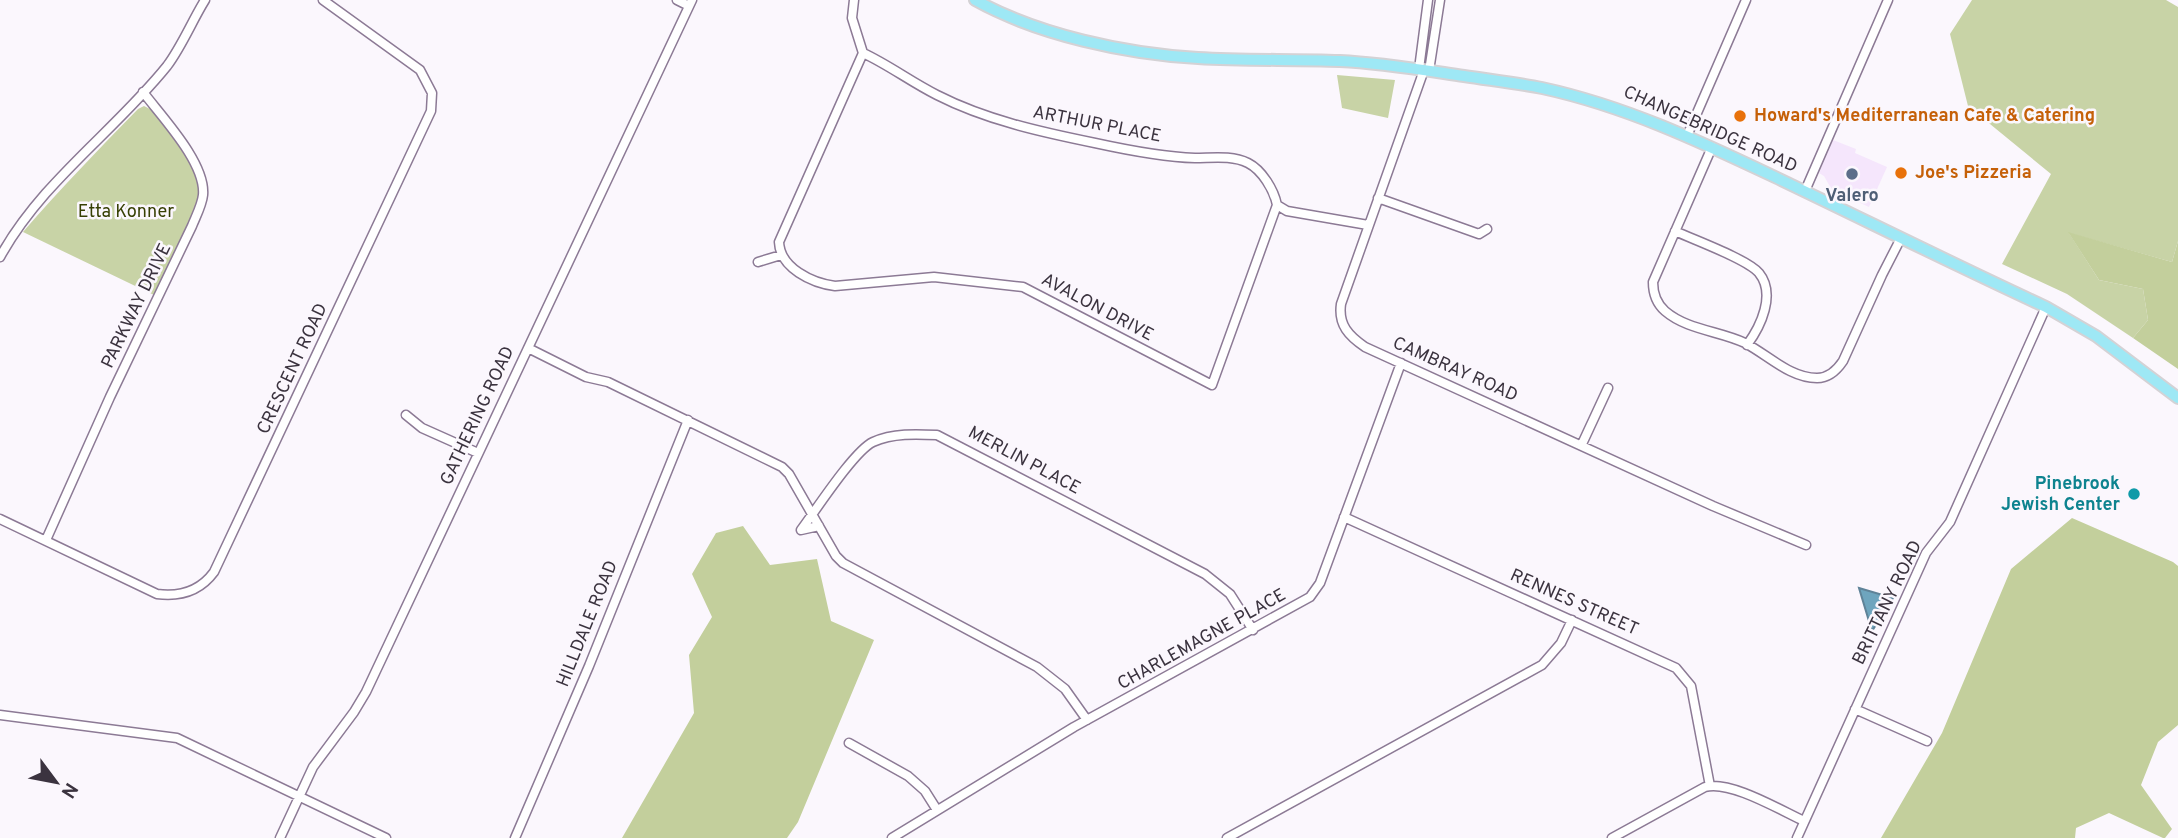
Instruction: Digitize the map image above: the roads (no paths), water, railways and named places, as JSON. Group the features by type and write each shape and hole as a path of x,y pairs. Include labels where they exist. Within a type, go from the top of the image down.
{"main road":[{"name":"CHANGEBRIDGE ROAD","path":"975,0 998,13 1034,26 1159,54 1232,60 1338,61 1424,70 1541,88 1607,104 1687,136 2046,307 2096,336 2178,398"}],"street":[{"path":"0,257 43,194 169,63 205,0"},
{"name":"CRESCENT ROAD","path":"0,519 157,594 175,595 192,591 202,585 217,567 431,111 432,93 420,70 323,0"},
{"path":"677,0 690,3"},
{"path":"758,262 781,255 780,236 863,53 852,18 854,0"},
{"path":"1424,70 1429,0"},
{"path":"1424,70 1440,0"},
{"path":"1687,136 1746,0"},
{"path":"1805,191 1888,0"},
{"name":"GATHERING ROAD","path":"279,838 313,766 366,692 690,3"},
{"name":"ARTHUR PLACE","path":"863,53 937,96 995,119 1141,151 1244,161 1262,175 1277,205"},
{"name":"CAMBRAY ROAD","path":"1424,70 1341,304 1342,322 1356,341 1713,506 1805,545"},
{"name":"PARKWAY DRIVE","path":"46,540 202,200 203,186 196,166 143,92"},
{"path":"1712,148 1653,282 1656,300 1666,312 1677,319 1747,345 1784,367 1820,378 1831,374 1843,361 1901,238"},
{"path":"1378,198 1479,234 1487,229"},
{"path":"1277,205 1287,212 1299,215 1368,225"},
{"name":"AVALON DRIVE","path":"781,255 787,264 823,285 934,277 1026,288 1212,384 1277,205"},
{"path":"1675,232 1744,262 1763,278 1767,295 1765,307 1757,329 1747,345"},
{"name":"BRITTANY ROAD","path":"1797,838 1926,553 1950,522 2046,307"},
{"path":"527,348 586,377 608,382 782,467 789,474 843,563 1037,667 1059,682 1087,720"},
{"name":"CHARLEMAGNE PLACE","path":"892,838 1087,720 1310,597 1320,583 1401,363"},
{"path":"1582,444 1608,388"},
{"path":"406,415 422,428 478,453"},
{"name":"HILLDALE ROAD","path":"515,838 589,666 688,420"},
{"name":"MERLIN PLACE","path":"813,515 856,455 868,445 904,434 937,435 1205,574 1230,594 1252,630"},
{"path":"813,515 801,530 819,526"},
{"name":"RENNES STREET","path":"1344,517 1668,663 1683,673 1691,686 1710,786"},
{"path":"1227,838 1542,666 1561,643 1572,620"},
{"path":"1855,709 1927,741"},
{"path":"0,715 177,738 386,838"},
{"path":"849,743 908,776 925,791 937,810"},
{"path":"1612,838 1710,786 1738,791 1804,821"}],"water":[{"path":"1859,588 1893,598 1872,631"}],"place":[{"name":"Howard's Mediterranean Cafe & Catering","path":"1740,116"},
{"name":"Joe's Pizzeria","path":"1901,173"},
{"name":"Valero","path":"1852,174"},
{"name":"Pinebrook Jewish Center","path":"2134,494"}],"park label":[{"name":"Etta Konner","path":"126,212"}]}
